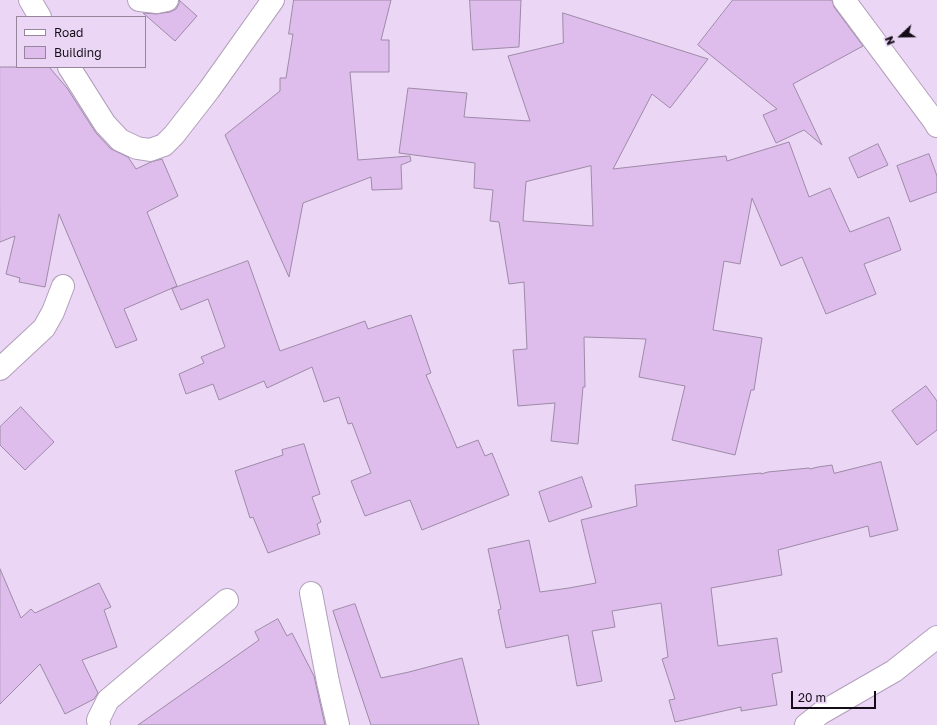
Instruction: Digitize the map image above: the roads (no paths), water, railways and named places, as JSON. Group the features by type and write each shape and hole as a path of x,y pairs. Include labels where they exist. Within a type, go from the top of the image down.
{"street":[{"path":"30,0 39,16"},
{"path":"139,0 157,2 167,0"},
{"path":"70,68 105,124 120,140 137,148 150,150 164,145 174,135 209,90 273,0"},
{"path":"844,0 937,126"},
{"path":"0,369 44,328 53,312 63,286"},
{"path":"311,593 338,725"},
{"path":"99,725 98,720 108,700 227,600"},
{"path":"806,725 821,713 894,671 937,637"}]}
